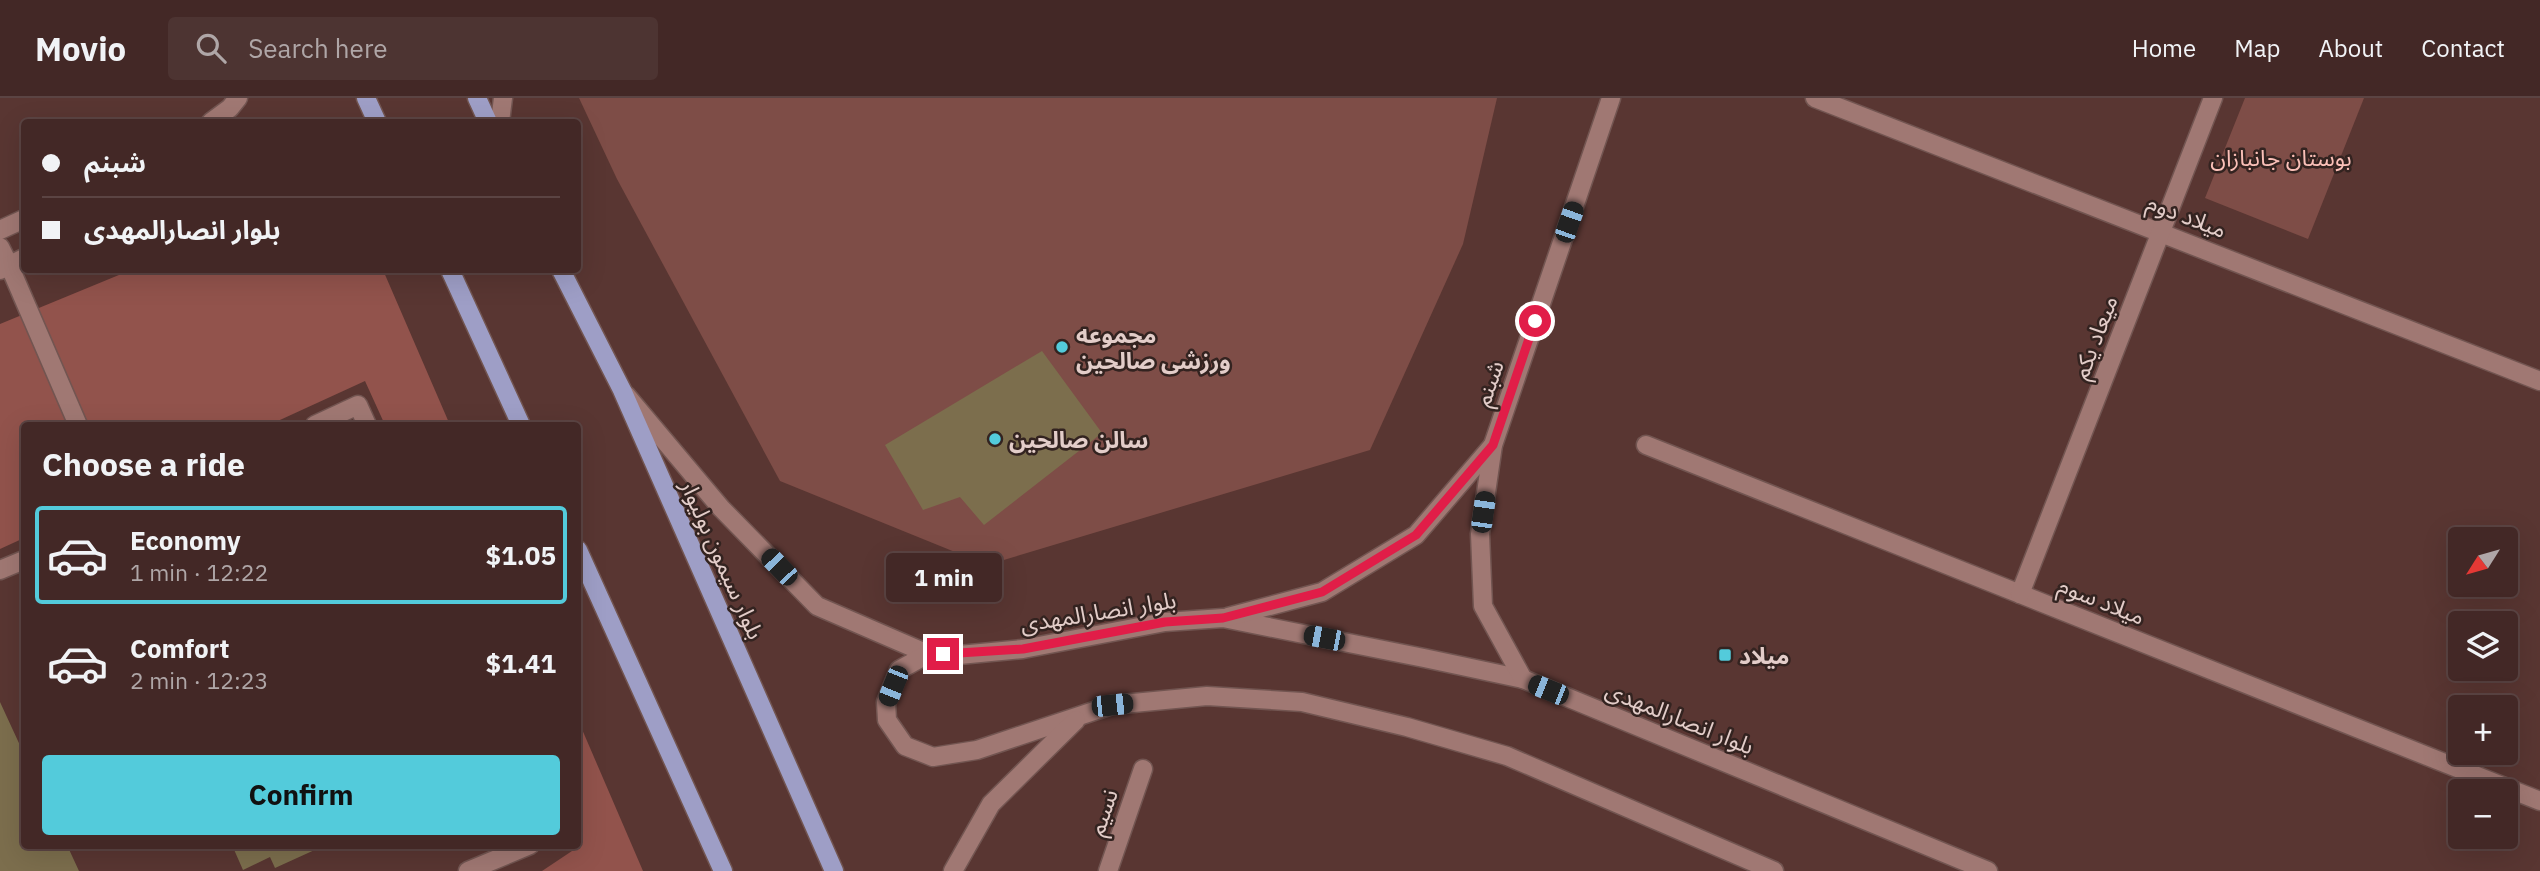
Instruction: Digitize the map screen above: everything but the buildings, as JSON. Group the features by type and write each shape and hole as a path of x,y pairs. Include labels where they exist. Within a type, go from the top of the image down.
{"main road":[{"path":"366,98 376,119"},
{"path":"477,98 487,119"},
{"path":"451,273 520,422"},
{"name":"بلوار سیمون بولیوار","path":"563,273 622,390 834,871"},
{"path":"581,557 723,871"}],"street":[{"path":"215,119 238,98"},
{"path":"500,119 503,98"},
{"name":"شبنم","path":"1493,445 1611,98"},
{"name":"میلاد دوم","path":"1815,98 2540,381"},
{"name":"میعاد یکم","path":"2020,594 2213,98"},
{"path":"0,230 21,220"},
{"path":"0,247 11,264 77,422"},
{"path":"622,390 721,508 817,606 928,654"},
{"path":"321,422 358,405 366,422"},
{"path":"1223,618 1322,592 1416,535 1493,445"},
{"path":"1493,445 1480,534 1483,606 1523,679"},
{"name":"میلاد سوم","path":"1646,445 2540,801"},
{"path":"0,570 21,561"},
{"name":"بلوار انصارالمهدی","path":"928,654 1023,649 1165,622 1223,618 1523,679 1988,871"},
{"path":"928,654 899,670 886,702 887,720 905,746 933,757 977,750 1112,705 1207,696 1301,702 1407,727 1507,756 1774,871"},
{"path":"953,871 991,804 1079,717"},
{"name":"نسیم","path":"1108,871 1143,769"},
{"path":"468,871 520,849"}],"green space":[{"name":"مجموعه ورزشی صالحین","path":"579,98 1497,98 1463,244 1370,450 987,565 780,481 617,179"},
{"name":"بوستان جانبازان","path":"2245,98 2364,98 2308,239 2205,198"}],"shaded area":[{"path":"124,273 384,273 449,422 384,422 365,381 276,422 21,422 21,539 0,549 0,324"},
{"path":"581,727 643,871 542,871 575,849 581,849"}],"place":[{"name":"مجموعه ورزشی صالحین","path":"1062,347"},
{"name":"سالن صالحین","path":"995,439"},
{"name":"میلاد","path":"1725,655"}],"route":[{"path":"943,654 1023,649 1165,622 1223,618 1322,592 1416,535 1493,445 1535,321"}]}
